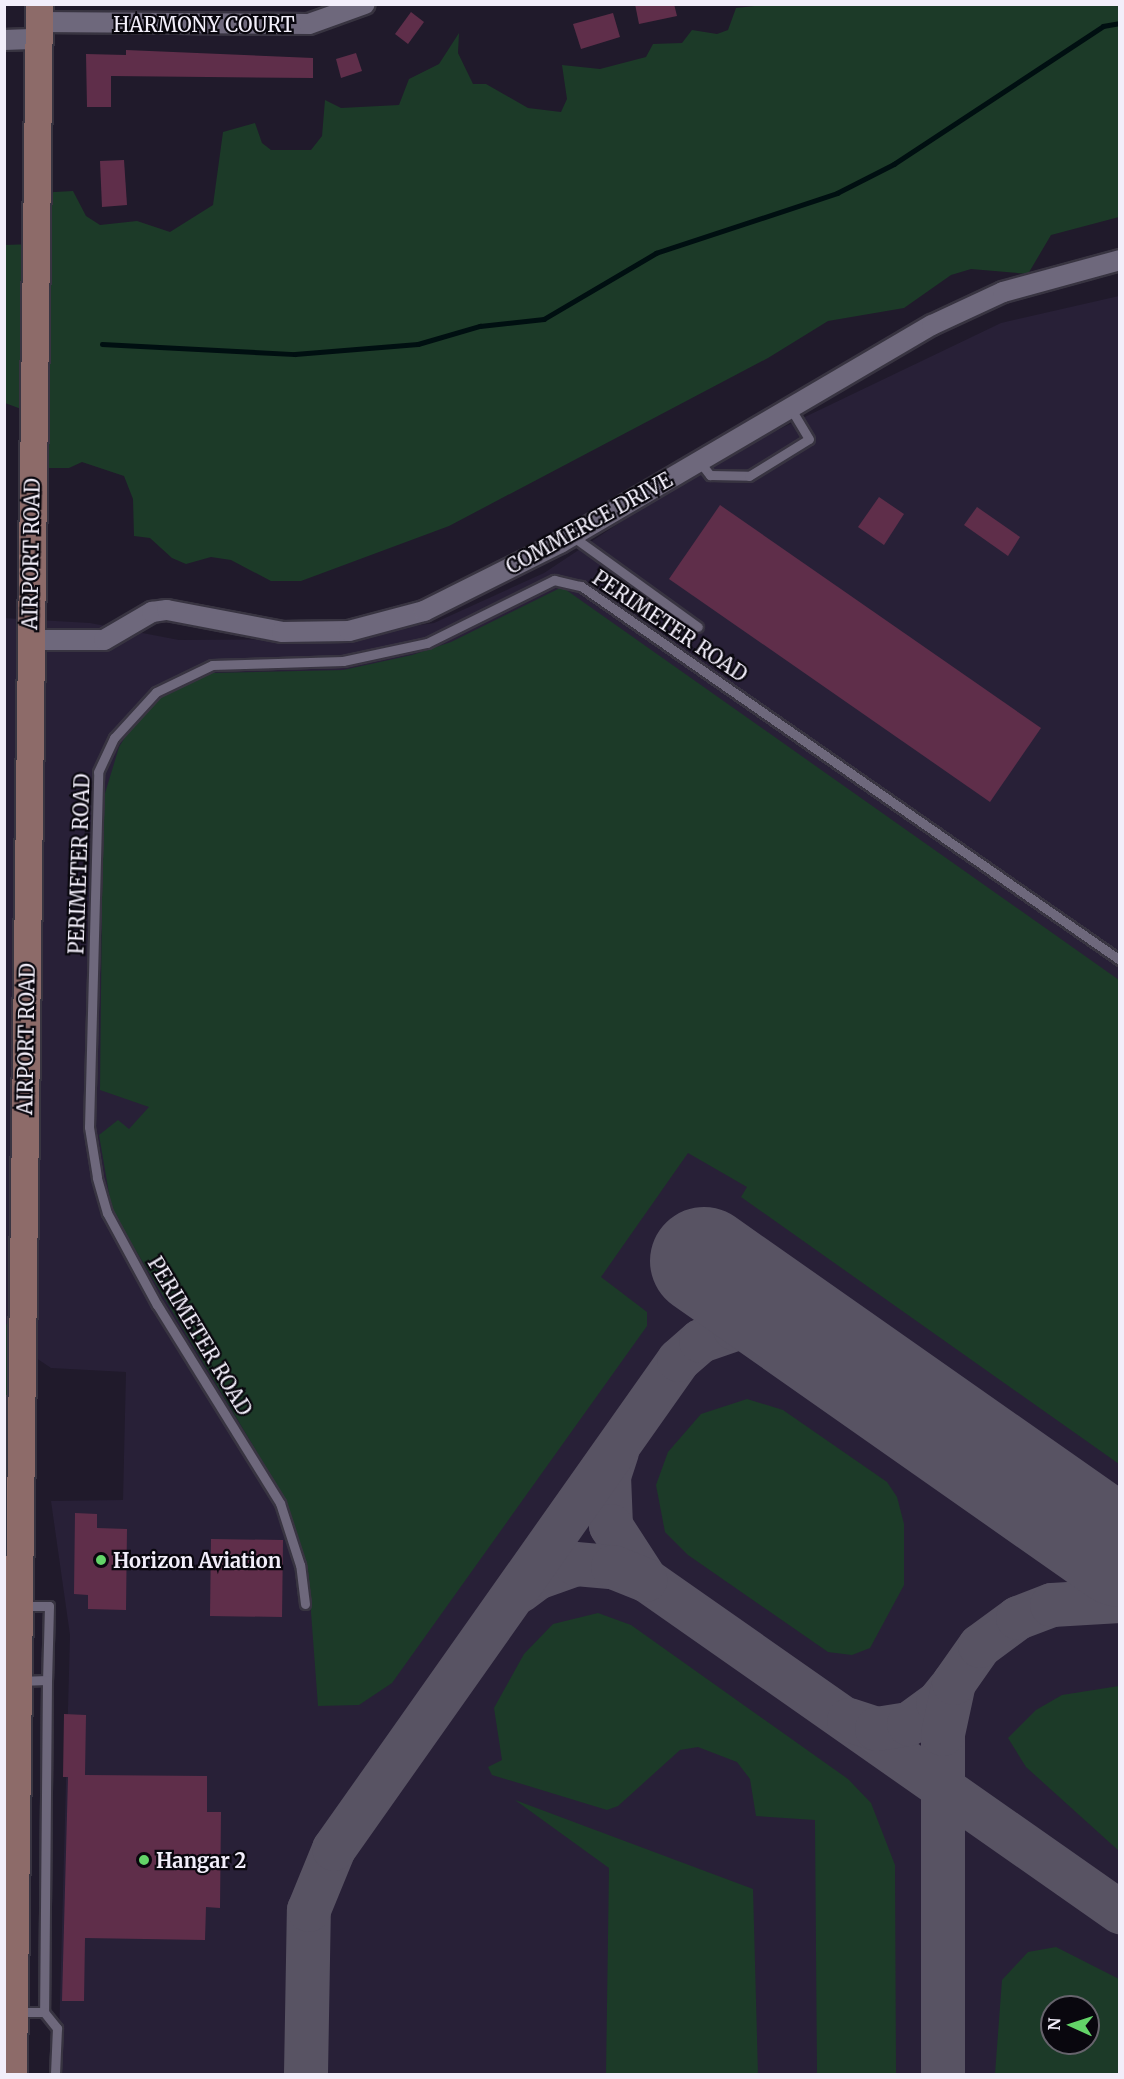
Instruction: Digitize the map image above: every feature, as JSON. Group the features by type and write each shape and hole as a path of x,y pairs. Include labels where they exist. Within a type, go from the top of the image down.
{"main road":[{"name":"AIRPORT ROAD","path":"14,2074 19,1606 13,1326 29,640 38,22"}],"street":[{"name":"HARMONY COURT","path":"4,40 38,22 309,24 365,4"},
{"name":"COMMERCE DRIVE","path":"29,640 104,640 153,612 166,610 282,632 349,631 424,611 572,536 790,407 972,306 1119,260"}],"lane":[{"path":"699,461 710,475 749,476 809,439 790,407"},
{"path":"572,536 698,627"},
{"name":"PERIMETER ROAD","path":"305,1604 296,1546 280,1503 157,1305 107,1213 97,1177 89,1127 98,772 114,738 156,692 212,665 343,661 427,643 554,580 580,586 1119,960"},
{"path":"19,1606 49,1606 45,2012 57,2028 55,2074"},
{"path":"18,1681 47,1680"},
{"path":"14,2012 45,2012"}],"shaded area":[{"path":"1119,296 1119,2074 58,2074 70,1635 51,1501 123,1500 126,1372 51,1368 5,1337 4,618 90,623 179,640 322,639 434,623 544,573 711,462 1001,323"}],"green space":[{"path":"772,4 1119,5 1119,217 1051,235 1028,274 971,269 951,275 904,308 828,321 768,358 449,526 301,581 271,581 231,560 211,557 186,564 172,558 150,538 134,536 133,499 124,476 82,462 69,468 34,468 32,413 5,403 4,245 34,244 37,193 73,191 86,216 100,225 137,221 170,232 213,205 223,132 255,123 262,143 271,150 311,150 322,136 325,100 341,108 399,105 409,79 439,64 459,33 458,53 473,84 486,84 528,108 561,112 567,99 562,65 600,69 646,57 653,44 682,43 692,30 717,34 728,30 736,8"},
{"path":"562,587 1119,980 1119,1464 741,1197 747,1187 688,1153 601,1277 647,1312 647,1326 392,1683 359,1705 318,1706 308,1572 287,1502 112,1211 99,1135 118,1120 129,1129 149,1107 100,1090 103,800 119,747 132,726 156,701 185,683 213,673 343,670 412,655 451,642"},
{"path":"4,1324 19,1325 14,1480 5,1479"},
{"path":"747,1399 783,1410 887,1482 897,1497 904,1524 904,1585 870,1648 852,1655 828,1652 688,1555 665,1532 656,1485 668,1452 701,1414"},
{"path":"598,1613 631,1625 848,1779 871,1803 895,1865 896,2074 817,2074 815,1820 756,1816 750,1779 737,1762 698,1747 680,1750 618,1806 607,1810 492,1775 488,1767 502,1760 494,1708 524,1654 553,1624"},
{"path":"1120,1686 1119,1851 1026,1767 1008,1738 1036,1710 1062,1695"},
{"path":"515,1800 753,1889 758,2074 606,2074 609,1868"},
{"path":"1056,1947 1119,1979 1119,2074 995,2074 1002,1980 1028,1952"}],"building":[{"path":"635,4 674,4 677,16 639,24"},
{"path":"411,12 424,22 408,44 395,34"},
{"path":"613,13 620,37 581,49 573,24"},
{"path":"126,50 313,58 313,78 111,76 111,107 87,107 86,54 126,55"},
{"path":"356,53 362,71 341,78 336,59"},
{"path":"124,160 127,205 102,207 100,161"},
{"path":"879,497 904,514 884,545 858,527"},
{"path":"720,505 1041,728 990,802 669,579"},
{"path":"977,507 1020,537 1008,556 964,525"},
{"name":"Horizon Aviation","path":"75,1513 97,1514 97,1528 127,1529 126,1610 88,1609 88,1595 74,1594"},
{"path":"211,1539 283,1540 282,1617 210,1616"},
{"name":"Hangar 2","path":"64,1714 86,1715 85,1775 207,1776 207,1812 221,1812 220,1908 206,1907 205,1940 85,1938 84,2001 62,2001 68,1777 63,1777"}],"waterway":[{"path":"102,344 295,354 418,344 480,326 544,319 656,253 837,193 894,164 1103,26 1120,23"}],"taxiway":[{"path":"306,2074 309,1910 334,1849 679,1360 701,1341 735,1329 798,1325"},
{"path":"617,1452 609,1476 611,1526 646,1580 1120,1912"},
{"path":"520,1591 537,1578 576,1564 613,1567 646,1580"},
{"path":"943,2074 943,1734 954,1683 980,1646 1018,1618 1052,1605 1120,1601"},
{"path":"849,1720 877,1729 909,1724 938,1703 954,1683"}],"runway":[{"path":"704,1261 1120,1553"}],"place":[{"name":"Horizon Aviation","path":"101,1560"},
{"name":"Hangar 2","path":"144,1860"}]}
